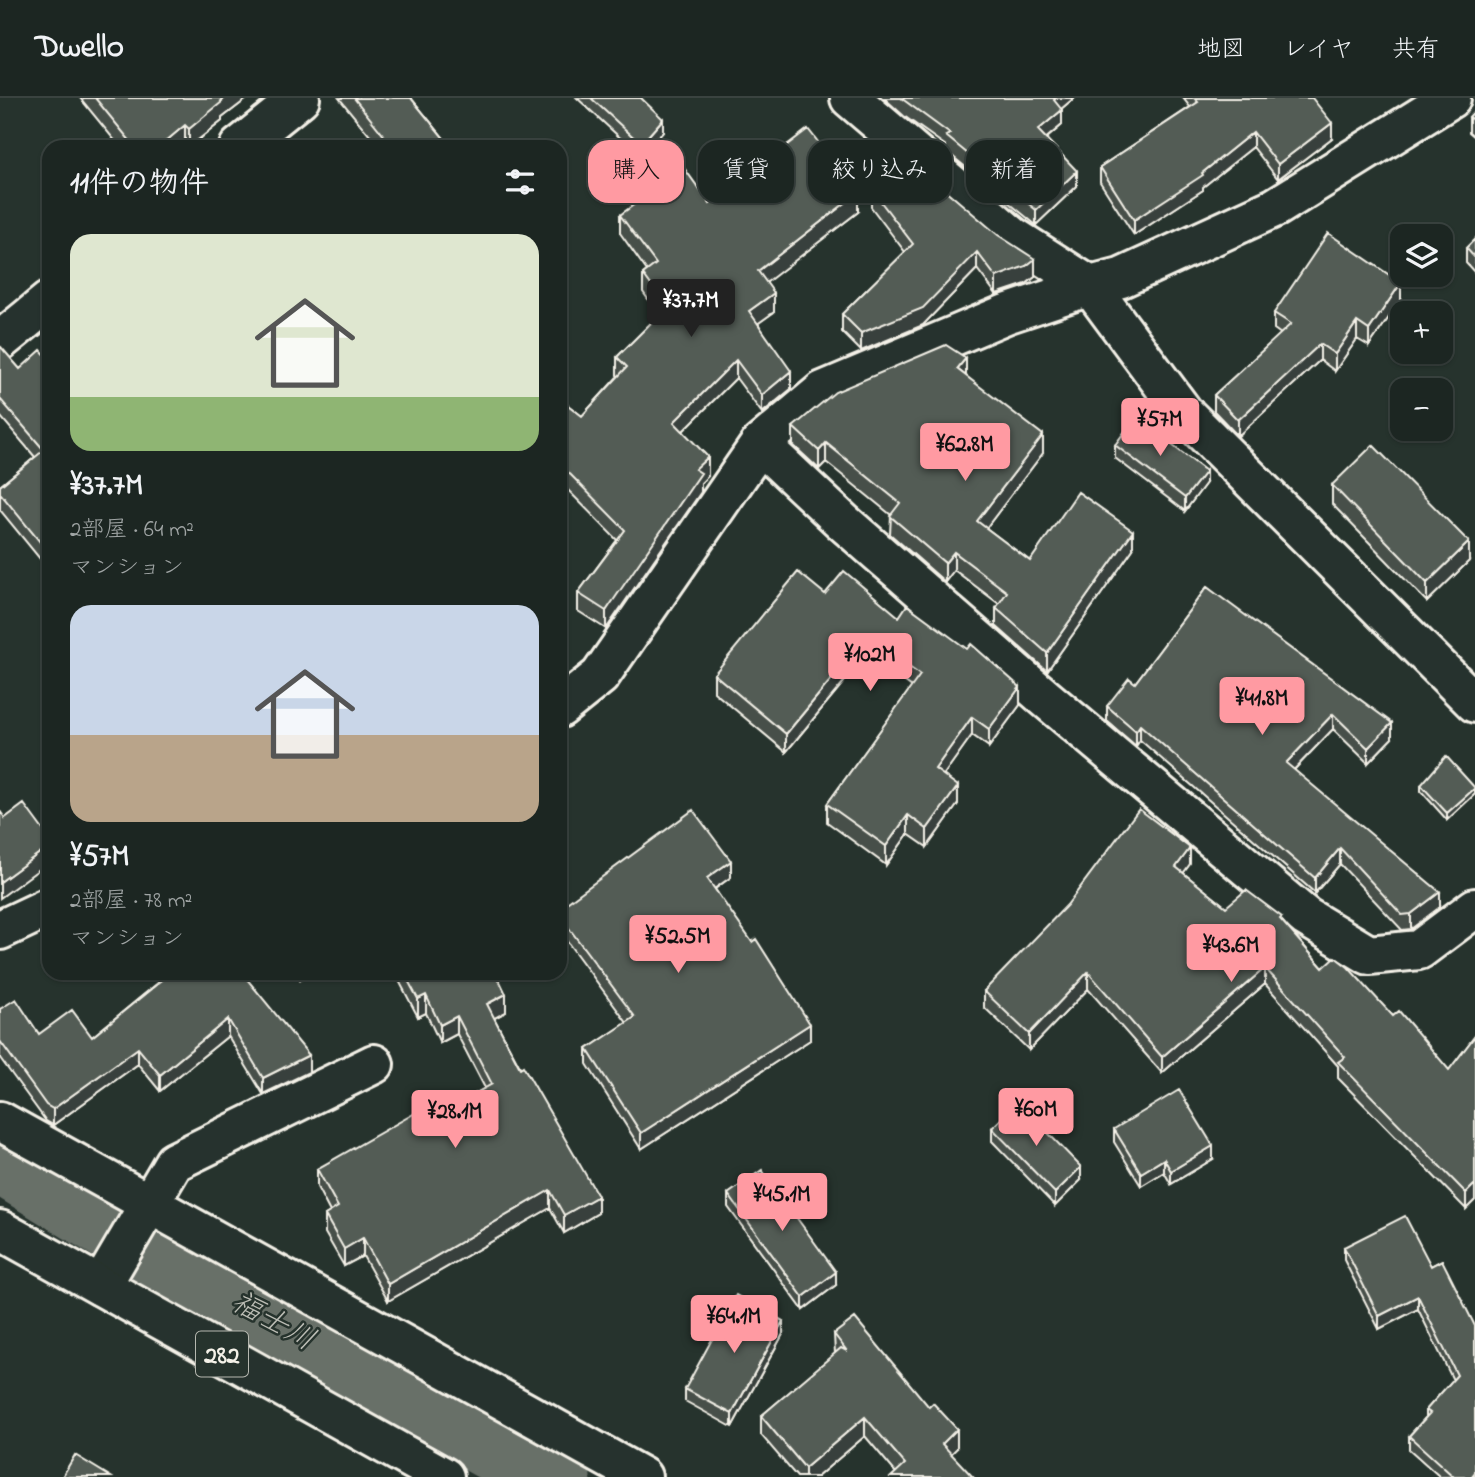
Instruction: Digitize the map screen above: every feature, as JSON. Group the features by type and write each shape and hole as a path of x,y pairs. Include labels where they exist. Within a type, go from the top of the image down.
{"main road":[{"path":"248,140 300,98"},
{"path":"850,98 1012,236 1090,286 1184,413 1475,704"},
{"path":"567,702 600,676 760,444 823,391 1006,314 1121,278 1276,207 1451,98"},
{"path":"0,341 42,307"},
{"path":"760,444 843,522 1034,689 1306,917 1369,955 1419,950 1475,908"},
{"path":"0,930 42,909"},
{"path":"101,1286 174,1162 373,1064"},
{"path":"0,1121 642,1477"},
{"name":"282","path":"0,1230 444,1477"}],"building":[{"path":"95,98 225,98 189,129 185,125 167,140 129,140"},
{"path":"354,98 411,98 445,140 387,140"},
{"path":"591,98 641,98 663,119 645,140 637,140"},
{"path":"901,98 1056,98 1054,100 1062,110 1038,130 1048,140 966,140 966,152 946,136 950,134"},
{"path":"1194,98 1312,98 1332,123 1278,164 1253,132 1202,173 1203,175 1134,220 1100,167 1198,102"},
{"path":"1475,111 1475,122 1469,117"},
{"path":"808,129 817,140 808,140 808,203 845,203 758,271 774,293 749,311 791,371 762,395 736,360 674,422 708,457 695,469 701,473 606,611 578,593 625,530 567,471 567,404 582,416 627,367 617,357 667,307 643,274 656,264 620,215 636,203 684,203 684,168 698,187 698,203 794,203 794,140"},
{"path":"1062,155 1077,171 1062,185"},
{"path":"952,196 998,235 1035,259 1026,266 996,277 977,252 923,308 861,333 842,314 913,244 882,203 952,203"},
{"path":"1027,203 1043,203 1036,210"},
{"path":"1328,233 1390,275 1390,287 1398,287 1369,330 1357,322 1335,354 1320,344 1238,420 1214,395 1291,324 1274,313"},
{"path":"1475,239 1475,258 1466,248"},
{"path":"946,345 966,358 957,369 1043,435 977,521 1030,561 1078,492 1133,531 1047,653 996,608 1007,592 954,552 945,563 890,516 900,503 826,443 819,451 793,427 835,392"},
{"path":"0,348 20,369 42,351 42,448 0,399"},
{"path":"1135,417 1206,471 1185,498 1115,445"},
{"path":"1373,445 1469,542 1427,583 1332,485"},
{"path":"42,452 42,544 0,493 0,486"},
{"path":"844,571 899,617 907,605 967,649 971,644 1020,687 989,729 972,717 935,769 958,786 927,829 908,815 886,846 827,804 920,675 867,636 786,734 714,674 798,572 825,594"},
{"path":"1207,587 1392,723 1368,748 1333,714 1286,763 1440,892 1411,914 1402,915 1340,848 1315,878 1140,725 1136,731 1107,706 1129,678 1135,683"},
{"path":"1446,756 1475,788 1447,813 1421,785"},
{"path":"24,804 42,828 42,851 0,882 0,811 5,818"},
{"path":"1139,809 1190,848 1176,867 1226,907 1246,890 1282,917 1280,919 1323,968 1335,957 1348,967 1393,1016 1399,1011 1449,1070 1475,1036 1475,1184 1466,1193 1338,1062 1345,1057 1265,968 1162,1057 1088,972 1029,1034 984,991 1067,905"},
{"path":"693,810 731,861 707,878 752,942 756,939 810,1024 641,1133 587,1049 635,1017 567,925 567,903"},
{"path":"162,980 248,980 309,1055 263,1078 228,1019 160,1075 138,1048 53,1109 46,1105 0,1041 0,1009 16,999 39,1034 72,1010 92,1037"},
{"path":"408,980 499,980 506,994 487,1004 520,1068 523,1066 598,1196 564,1215 550,1190 388,1284 363,1238 344,1249 325,1215 338,1207 317,1169 431,1104 437,1115 492,1084 457,1016 440,1025 426,995 418,999"},
{"path":"1179,1090 1213,1146 1171,1171 1164,1159 1141,1173 1114,1129"},
{"path":"1018,1102 1081,1167 1055,1193 992,1128"},
{"path":"762,1170 836,1272 803,1297 728,1194"},
{"path":"1405,1216 1431,1266 1442,1260 1475,1326 1475,1472 1471,1477 1454,1477 1409,1436 1430,1413 1426,1410 1457,1375 1418,1296 1379,1316 1344,1247"},
{"path":"736,1295 783,1321 732,1414 685,1389"},
{"path":"855,1318 929,1407 933,1403 957,1429 942,1444 973,1477 891,1477 905,1464 865,1417 805,1468 761,1416 841,1348 847,1351 834,1334"},
{"path":"75,1455 111,1477 62,1477"}],"waterway":[{"name":"福士川","path":"0,1155 202,1279 553,1477"}]}
